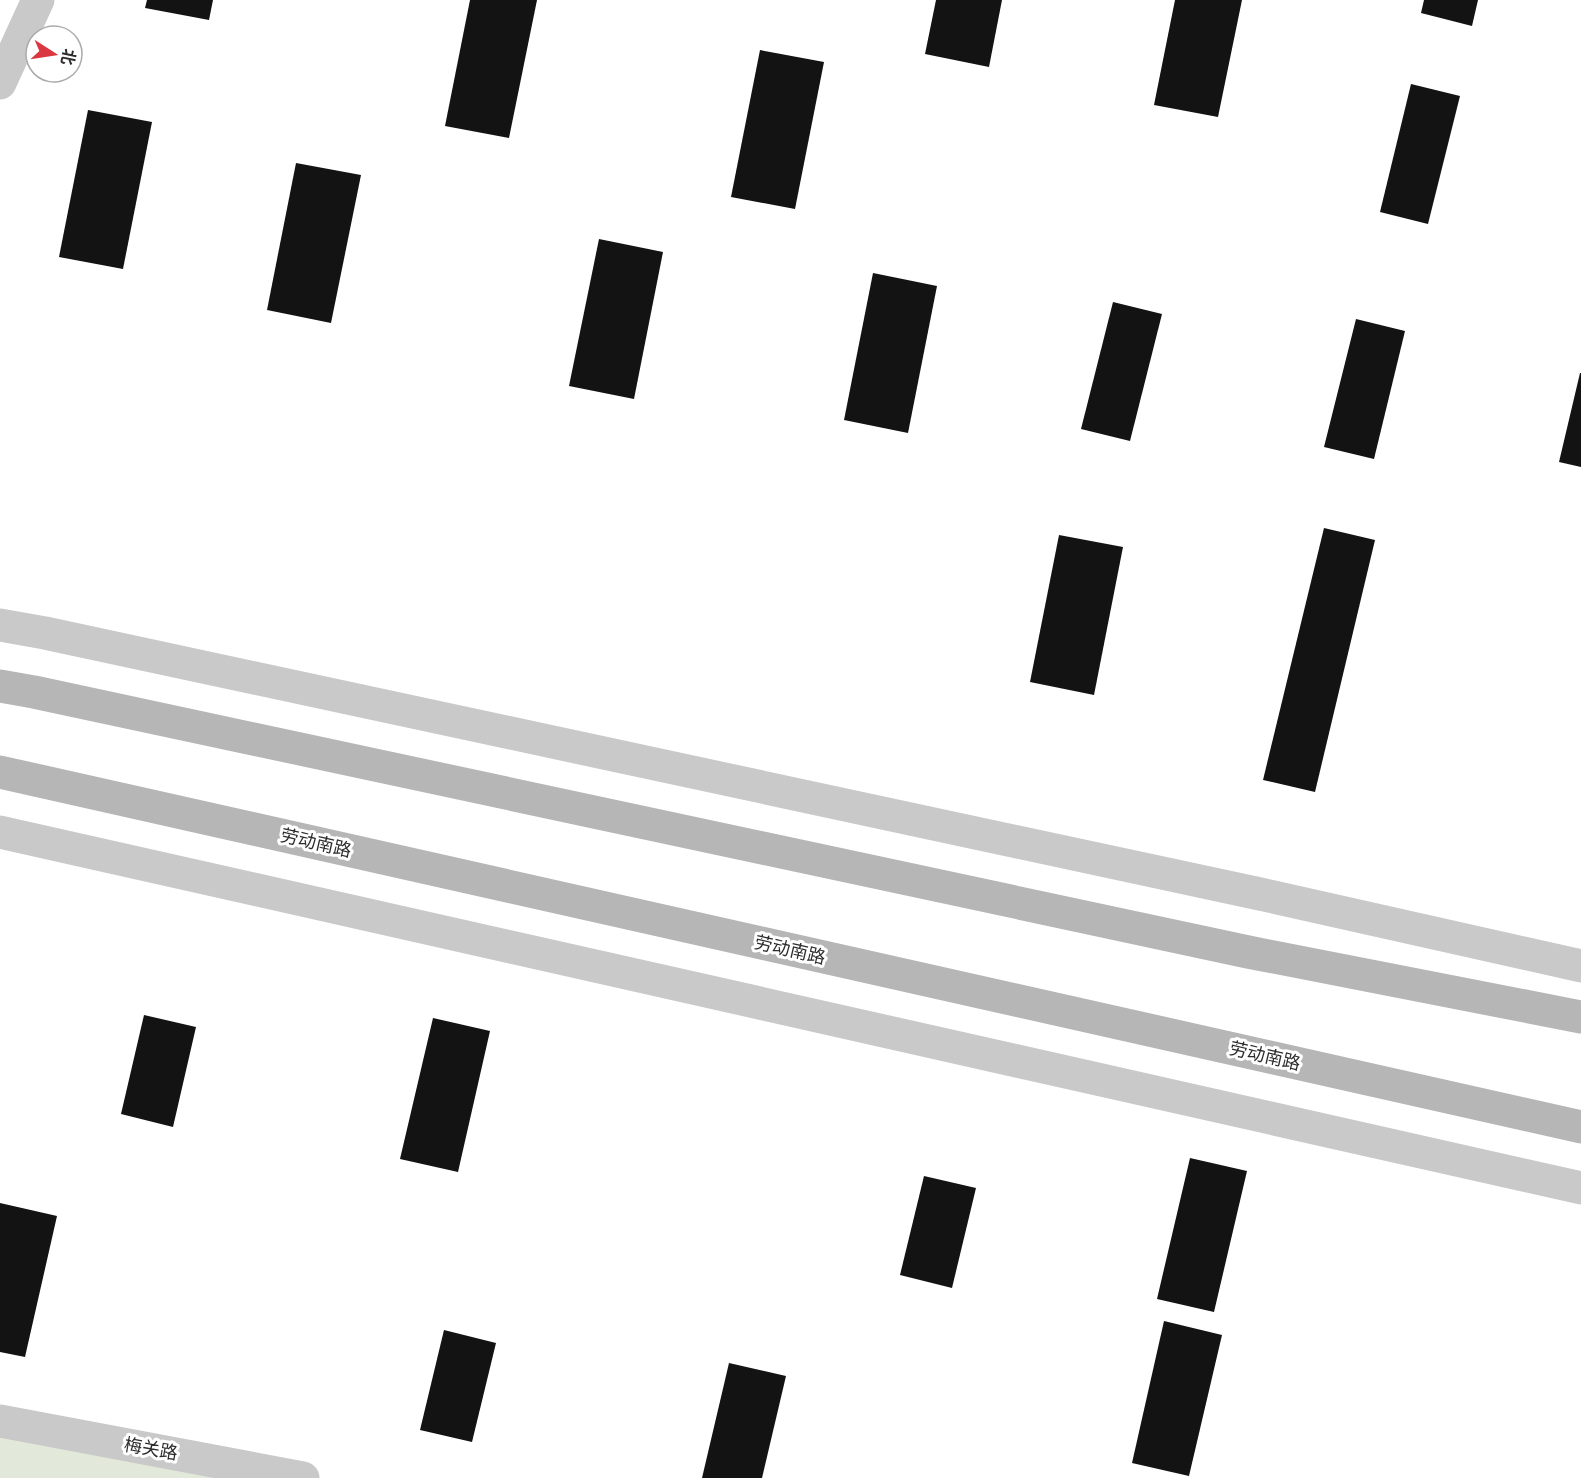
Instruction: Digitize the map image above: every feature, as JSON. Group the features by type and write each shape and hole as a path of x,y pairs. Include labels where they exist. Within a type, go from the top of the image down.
{"main road":[{"path":"0,686 1248,952 1581,1017"},
{"name":"劳动南路","path":"0,772 1581,1127"}],"street":[{"path":"0,84 38,0"},
{"path":"0,625 1260,894 1581,966"},
{"path":"0,832 1581,1188"},
{"name":"梅关路","path":"0,1421 303,1478"}],"green space":[{"path":"0,1421 303,1478 0,1478"}],"building":[{"path":"147,0 213,0 209,20 145,8"},
{"path":"470,0 537,0 509,138 445,126"},
{"path":"936,0 1002,0 989,67 925,54"},
{"path":"1175,0 1242,0 1218,117 1154,105"},
{"path":"1424,0 1478,0 1472,26 1421,13"},
{"path":"760,50 824,62 795,209 731,197"},
{"path":"1411,84 1460,96 1428,224 1380,212"},
{"path":"88,110 152,122 123,269 59,257"},
{"path":"296,163 361,175 331,323 267,310"},
{"path":"599,239 663,252 634,399 569,386"},
{"path":"873,273 937,286 908,433 844,420"},
{"path":"1113,302 1162,314 1130,441 1081,429"},
{"path":"1356,319 1405,331 1374,459 1324,447"},
{"path":"1581,373 1581,467 1559,462"},
{"path":"1324,528 1375,540 1315,792 1263,780"},
{"path":"1059,535 1123,547 1094,695 1030,682"},
{"path":"144,1015 196,1027 173,1127 121,1114"},
{"path":"433,1018 490,1031 458,1172 400,1159"},
{"path":"1190,1158 1247,1171 1214,1312 1157,1299"},
{"path":"924,1176 976,1188 952,1288 900,1275"},
{"path":"0,1203 57,1216 25,1357 0,1352"},
{"path":"1164,1321 1222,1335 1189,1476 1132,1463"},
{"path":"444,1330 496,1343 472,1442 420,1430"},
{"path":"729,1363 786,1376 762,1478 702,1478"}]}
